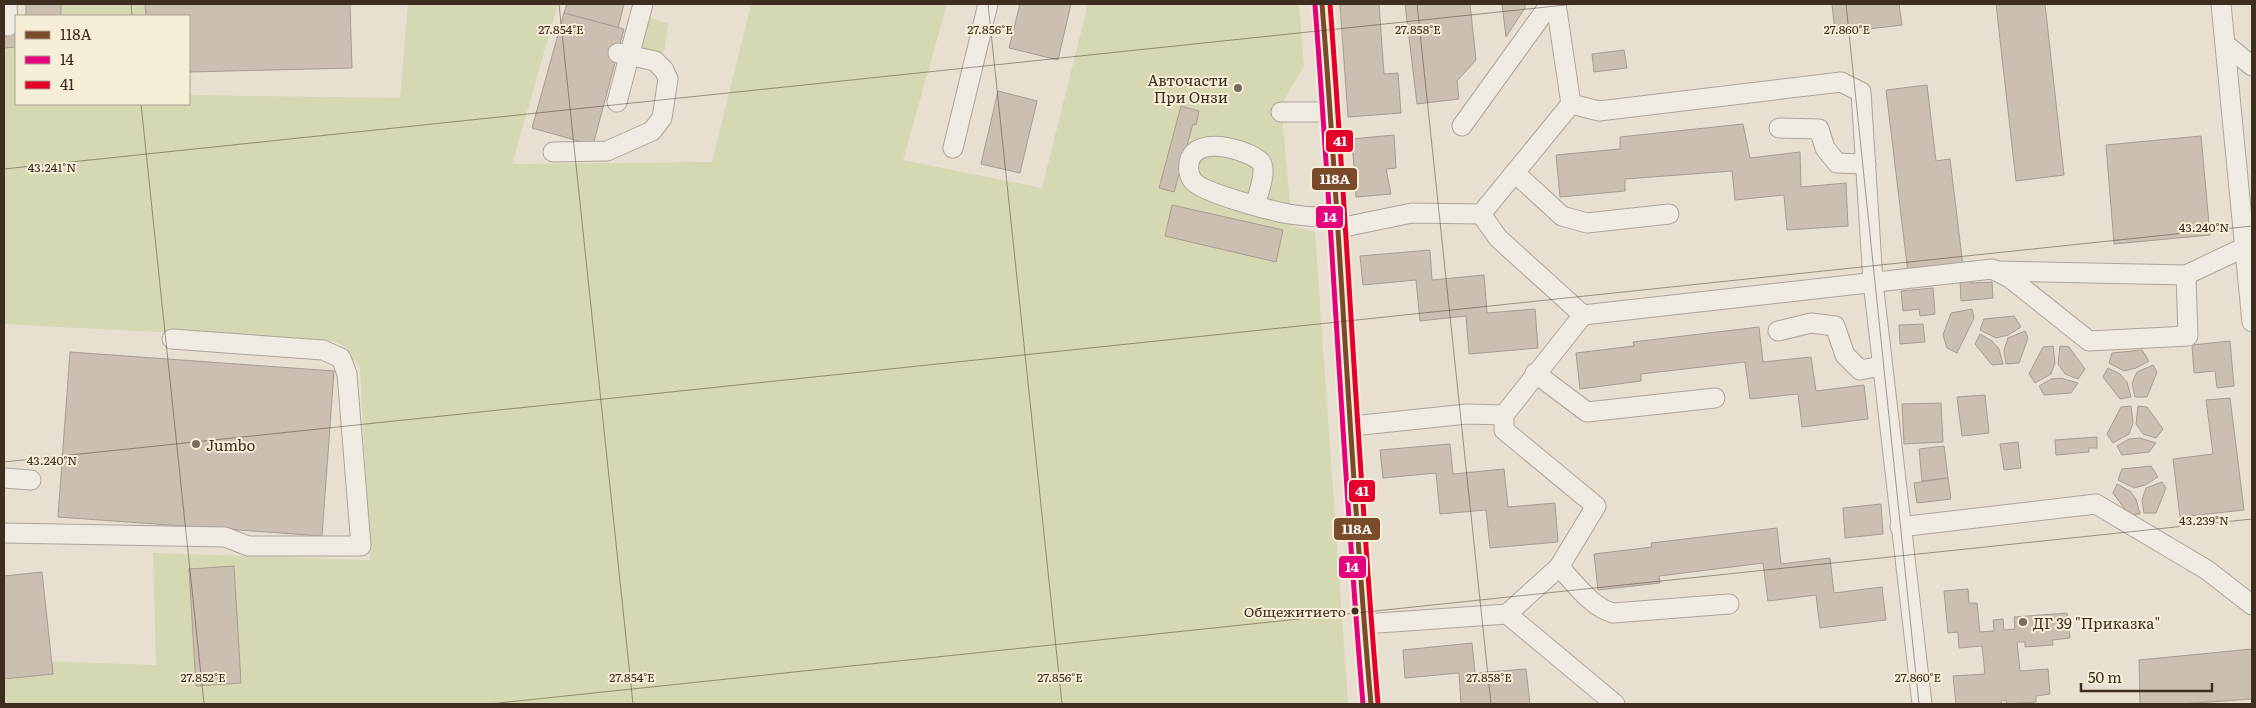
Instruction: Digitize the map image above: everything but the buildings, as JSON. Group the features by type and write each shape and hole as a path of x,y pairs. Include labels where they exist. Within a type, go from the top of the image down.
{"street":[{"path":"7,4 8,26"},
{"path":"617,102 624,54 643,4"},
{"path":"953,148 988,4"},
{"path":"1322,4 1339,223 1352,426 1357,547 1371,704"},
{"path":"1462,126 1550,4"},
{"path":"1481,214 1571,104 1556,4"},
{"path":"2221,4 2249,250 2252,322"},
{"path":"2225,44 2252,66"},
{"path":"553,152 607,152 652,131 662,118 668,78 664,70 655,61 624,54"},
{"path":"1571,104 1599,111 1841,82 1861,92 1873,282 1922,704"},
{"path":"1281,112 1331,112"},
{"path":"1779,128 1819,129 1825,148 1837,163 1866,164"},
{"path":"1515,173 1562,216 1587,223 1669,214"},
{"path":"1255,205 1339,223 1412,213 1481,214"},
{"path":"1481,214 1498,238 1583,316"},
{"path":"1364,624 1507,614 1559,567 1596,506 1504,430 1504,415 1535,373 1583,316 1873,282 1995,271 2186,275 2249,250"},
{"path":"1995,271 2010,278 2089,341 2188,336 2186,275"},
{"path":"1778,331 1812,323 1835,326 1845,355 1860,370 1882,366"},
{"path":"4,532 225,537 248,546 361,546 347,374 341,358 323,350 172,339"},
{"path":"1535,373 1587,412 1715,398"},
{"path":"1352,426 1467,414 1504,415"},
{"path":"4,478 31,480"},
{"path":"1900,527 2096,504 2207,570 2252,605"},
{"path":"1559,567 1590,600 1603,610 1614,613 1729,604"},
{"path":"1507,614 1615,704"}],"green space":[{"path":"61,4 154,4 155,15 62,15"},
{"path":"408,4 558,4 512,164 712,162 751,4 947,4 903,160 1042,188 1088,4 1299,4 1304,66 1281,105 1292,226 1315,232 1348,704 4,704 4,660 156,665 153,553 370,560 360,369 346,347 334,341 4,324 4,38 15,38 15,105 190,105 190,95 400,98"},
{"path":"651,18 668,24 665,47 661,56 638,49 644,19"}],"transit line":[{"name":"118А","path":"1322,4 1357,529 1371,704"},
{"name":"41","path":"1330,4 1378,703"},
{"name":"14","path":"1315,5 1363,704"}],"place":[{"name":"Авточасти При Онзи","path":"1238,88"},
{"name":"Jumbo","path":"196,444"},
{"name":"Общежитието","path":"1355,611"},
{"name":"ДГ 39 \"Приказка\"","path":"2023,622"}]}
